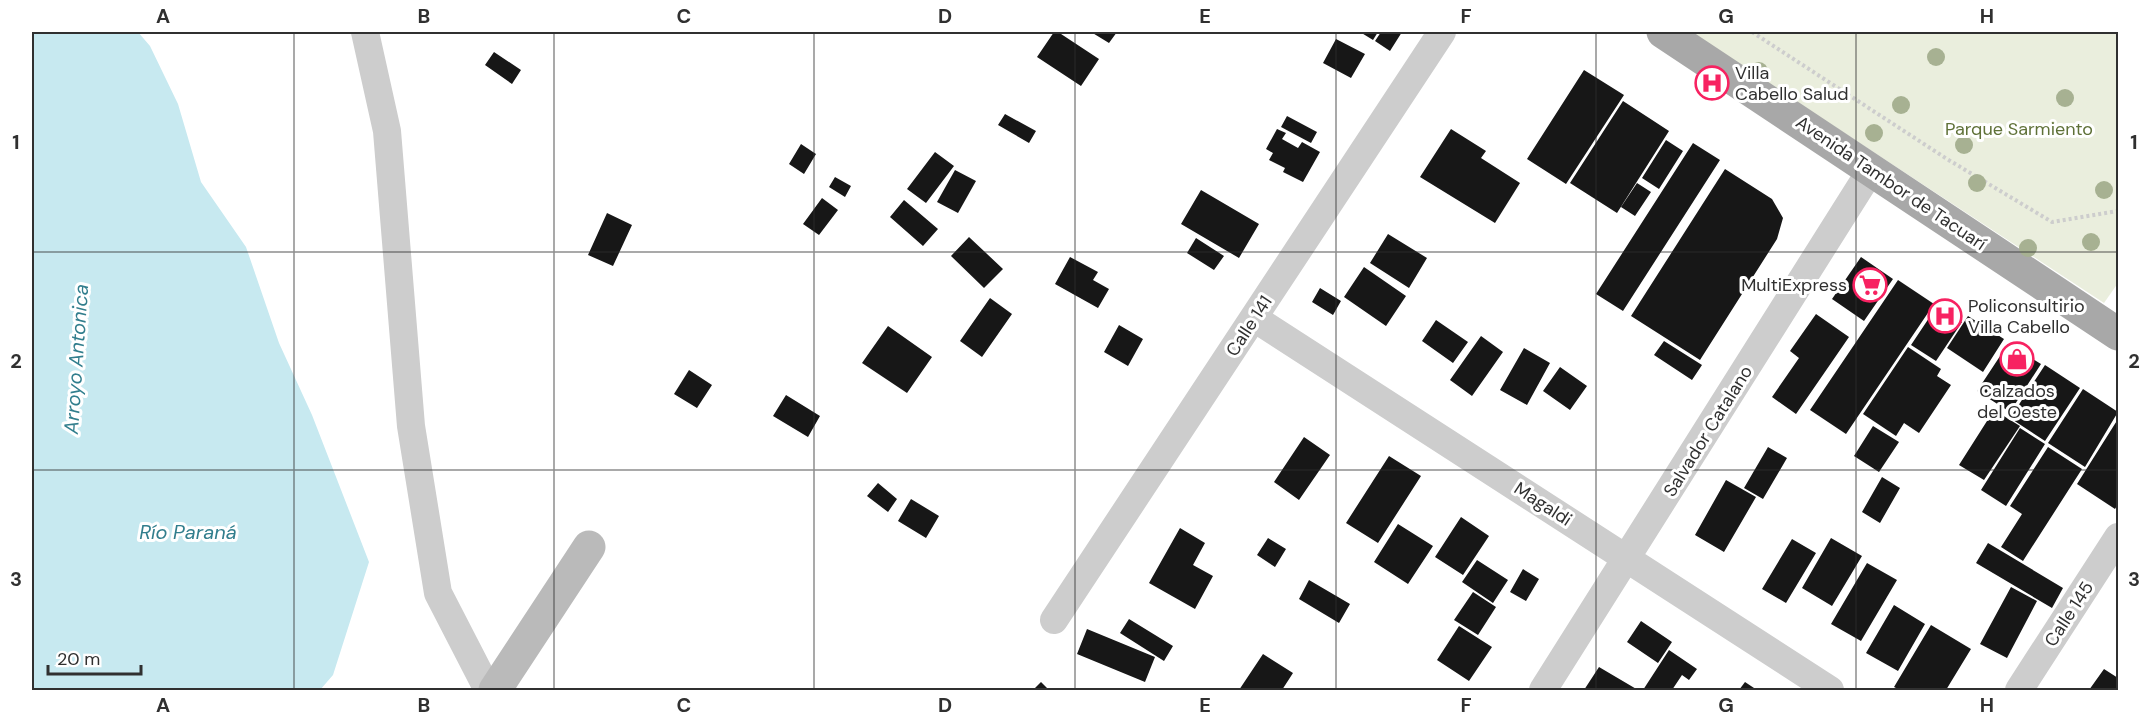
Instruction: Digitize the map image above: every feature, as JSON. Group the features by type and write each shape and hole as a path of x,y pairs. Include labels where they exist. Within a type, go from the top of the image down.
{"main road":[{"name":"Avenida Tambor de Tacuarí","path":"1663,32 2118,334"},
{"path":"495,690 589,547"}],"street":[{"path":"365,32 387,131 411,426 438,593 488,690"},
{"name":"Calle 141","path":"1054,620 1442,32"},
{"name":"Salvador Catalano","path":"1543,690 1871,170"},
{"name":"Magaldi","path":"1254,318 1830,690"},
{"name":"Calle 145","path":"2019,690 2118,537"}],"path":[{"path":"1752,32 1947,159 2052,222 2118,210"}],"green space":[{"name":"Parque Sarmiento","path":"1690,32 2118,32 2118,283 2104,303"}],"water":[{"name":"Río Paraná","path":"32,32 138,32 150,46 178,104 201,182 246,247 279,343 312,415 369,562 333,675 320,690 32,690"}],"building":[{"path":"1054,32 1058,32 1099,59 1081,86 1037,57"},
{"path":"1091,32 1117,32 1109,43"},
{"path":"1360,32 1378,32 1373,40"},
{"path":"1381,32 1402,32 1390,51 1375,41"},
{"path":"1336,39 1365,54 1351,78 1323,63"},
{"path":"494,52 521,70 512,84 485,65"},
{"path":"1584,70 1624,95 1566,184 1527,159"},
{"path":"1623,101 1669,131 1617,213 1570,183"},
{"path":"1005,114 1036,131 1029,143 998,125"},
{"path":"1287,116 1317,132 1311,143 1281,127"},
{"path":"1277,129 1286,133 1282,139 1298,148 1302,142 1320,152 1303,182 1283,172 1285,168 1269,160 1273,153 1266,149"},
{"path":"1451,129 1486,151 1481,158 1520,183 1495,223 1420,177"},
{"path":"1666,140 1683,151 1659,189 1642,178"},
{"path":"1693,143 1720,160 1623,311 1596,294"},
{"path":"801,144 816,154 804,174 789,164"},
{"path":"935,152 954,166 926,203 907,189"},
{"path":"1725,169 1772,199 1783,218 1777,239 1700,360 1631,316"},
{"path":"955,170 976,181 958,213 937,202"},
{"path":"835,177 851,186 845,197 829,187"},
{"path":"1637,183 1651,192 1635,216 1621,207"},
{"path":"1201,190 1259,224 1239,258 1181,224"},
{"path":"822,198 838,210 819,235 803,224"},
{"path":"904,200 938,229 923,246 890,217"},
{"path":"607,213 632,225 613,266 588,255"},
{"path":"1388,234 1427,258 1409,288 1370,263"},
{"path":"969,237 1003,269 984,288 951,256"},
{"path":"1196,238 1224,256 1214,270 1187,253"},
{"path":"1070,257 1098,272 1093,280 1109,289 1098,308 1055,284"},
{"path":"1861,257 1893,279 1864,321 1832,299"},
{"path":"1364,267 1406,296 1386,326 1344,297"},
{"path":"1898,280 1934,304 1846,434 1810,410"},
{"path":"1320,288 1341,301 1333,315 1312,302"},
{"path":"990,298 1012,314 982,357 960,341"},
{"path":"1937,306 1962,322 1936,361 1911,345"},
{"path":"1816,314 1849,337 1796,414 1772,397 1799,358 1790,351"},
{"path":"1968,316 2004,339 1983,372 1947,348"},
{"path":"1436,320 1468,342 1453,363 1422,341"},
{"path":"1119,325 1143,339 1128,366 1104,352"},
{"path":"888,326 932,357 907,393 862,363"},
{"path":"1481,336 1503,352 1472,396 1450,380"},
{"path":"1664,341 1702,365 1692,380 1654,355"},
{"path":"2008,344 2041,364 2010,412 1977,391"},
{"path":"1908,347 1941,369 1937,376 1951,385 1919,433 1904,423 1896,436 1863,414"},
{"path":"1524,348 1550,363 1527,405 1500,390"},
{"path":"2045,365 2080,388 2045,441 2010,418"},
{"path":"1560,367 1587,386 1570,410 1543,391"},
{"path":"689,370 712,385 697,408 674,394"},
{"path":"2083,389 2118,412 2085,467 2048,443"},
{"path":"786,395 820,416 808,437 773,416"},
{"path":"1994,410 2020,426 1984,480 1959,465"},
{"path":"2118,419 2118,504 2115,509 2077,484"},
{"path":"1873,426 1899,442 1879,472 1854,456"},
{"path":"2020,428 2045,444 2006,506 1981,490"},
{"path":"1304,437 1330,455 1299,500 1274,482"},
{"path":"1768,447 1787,458 1763,499 1744,488"},
{"path":"2048,447 2082,469 2023,561 2001,547 2022,514 2010,506"},
{"path":"1389,456 1421,476 1378,543 1346,523"},
{"path":"1882,477 1900,488 1880,523 1862,512"},
{"path":"1726,480 1756,497 1724,552 1695,535"},
{"path":"878,483 897,499 888,512 867,496"},
{"path":"911,499 939,516 926,538 898,521"},
{"path":"1461,517 1489,536 1463,575 1435,557"},
{"path":"1398,524 1433,546 1408,584 1374,562"},
{"path":"1180,528 1205,543 1193,565 1213,576 1195,609 1149,583"},
{"path":"1268,538 1286,549 1275,567 1257,555"},
{"path":"1831,538 1862,556 1832,606 1802,588"},
{"path":"1792,539 1816,553 1786,603 1762,589"},
{"path":"1988,543 2063,588 2052,608 1976,563"},
{"path":"1477,560 1508,580 1493,603 1462,582"},
{"path":"1867,563 1897,580 1861,641 1831,624"},
{"path":"1523,569 1539,579 1526,601 1510,592"},
{"path":"1309,580 1350,604 1339,623 1299,599"},
{"path":"2011,587 2037,601 2007,658 1980,644"},
{"path":"1473,592 1496,607 1478,635 1454,620"},
{"path":"1894,605 1925,624 1898,671 1866,653"},
{"path":"1129,619 1173,646 1164,661 1120,633"},
{"path":"1641,621 1672,642 1658,663 1627,642"},
{"path":"1931,625 1971,649 1946,690 1900,690 1894,687"},
{"path":"1459,626 1492,647 1469,681 1437,660"},
{"path":"1087,629 1155,657 1145,682 1077,654"},
{"path":"1669,650 1697,669 1689,680 1682,675 1672,690 1643,690"},
{"path":"1263,654 1293,673 1282,690 1239,690"},
{"path":"1599,667 1638,690 1584,690"},
{"path":"2104,669 2118,678 2118,690 2089,690"},
{"path":"1041,682 1049,690 1033,690"},
{"path":"1745,682 1757,690 1739,690"}],"place":[{"name":"Villa Cabello Salud","path":"1712,83"},
{"name":"MultiExpress","path":"1870,285"},
{"name":"Policonsultirio Villa Cabello","path":"1945,316"},
{"name":"Calzados del Oeste","path":"2017,359"}],"water label":[{"name":"Arroyo Antonica","path":"76,359"}]}
